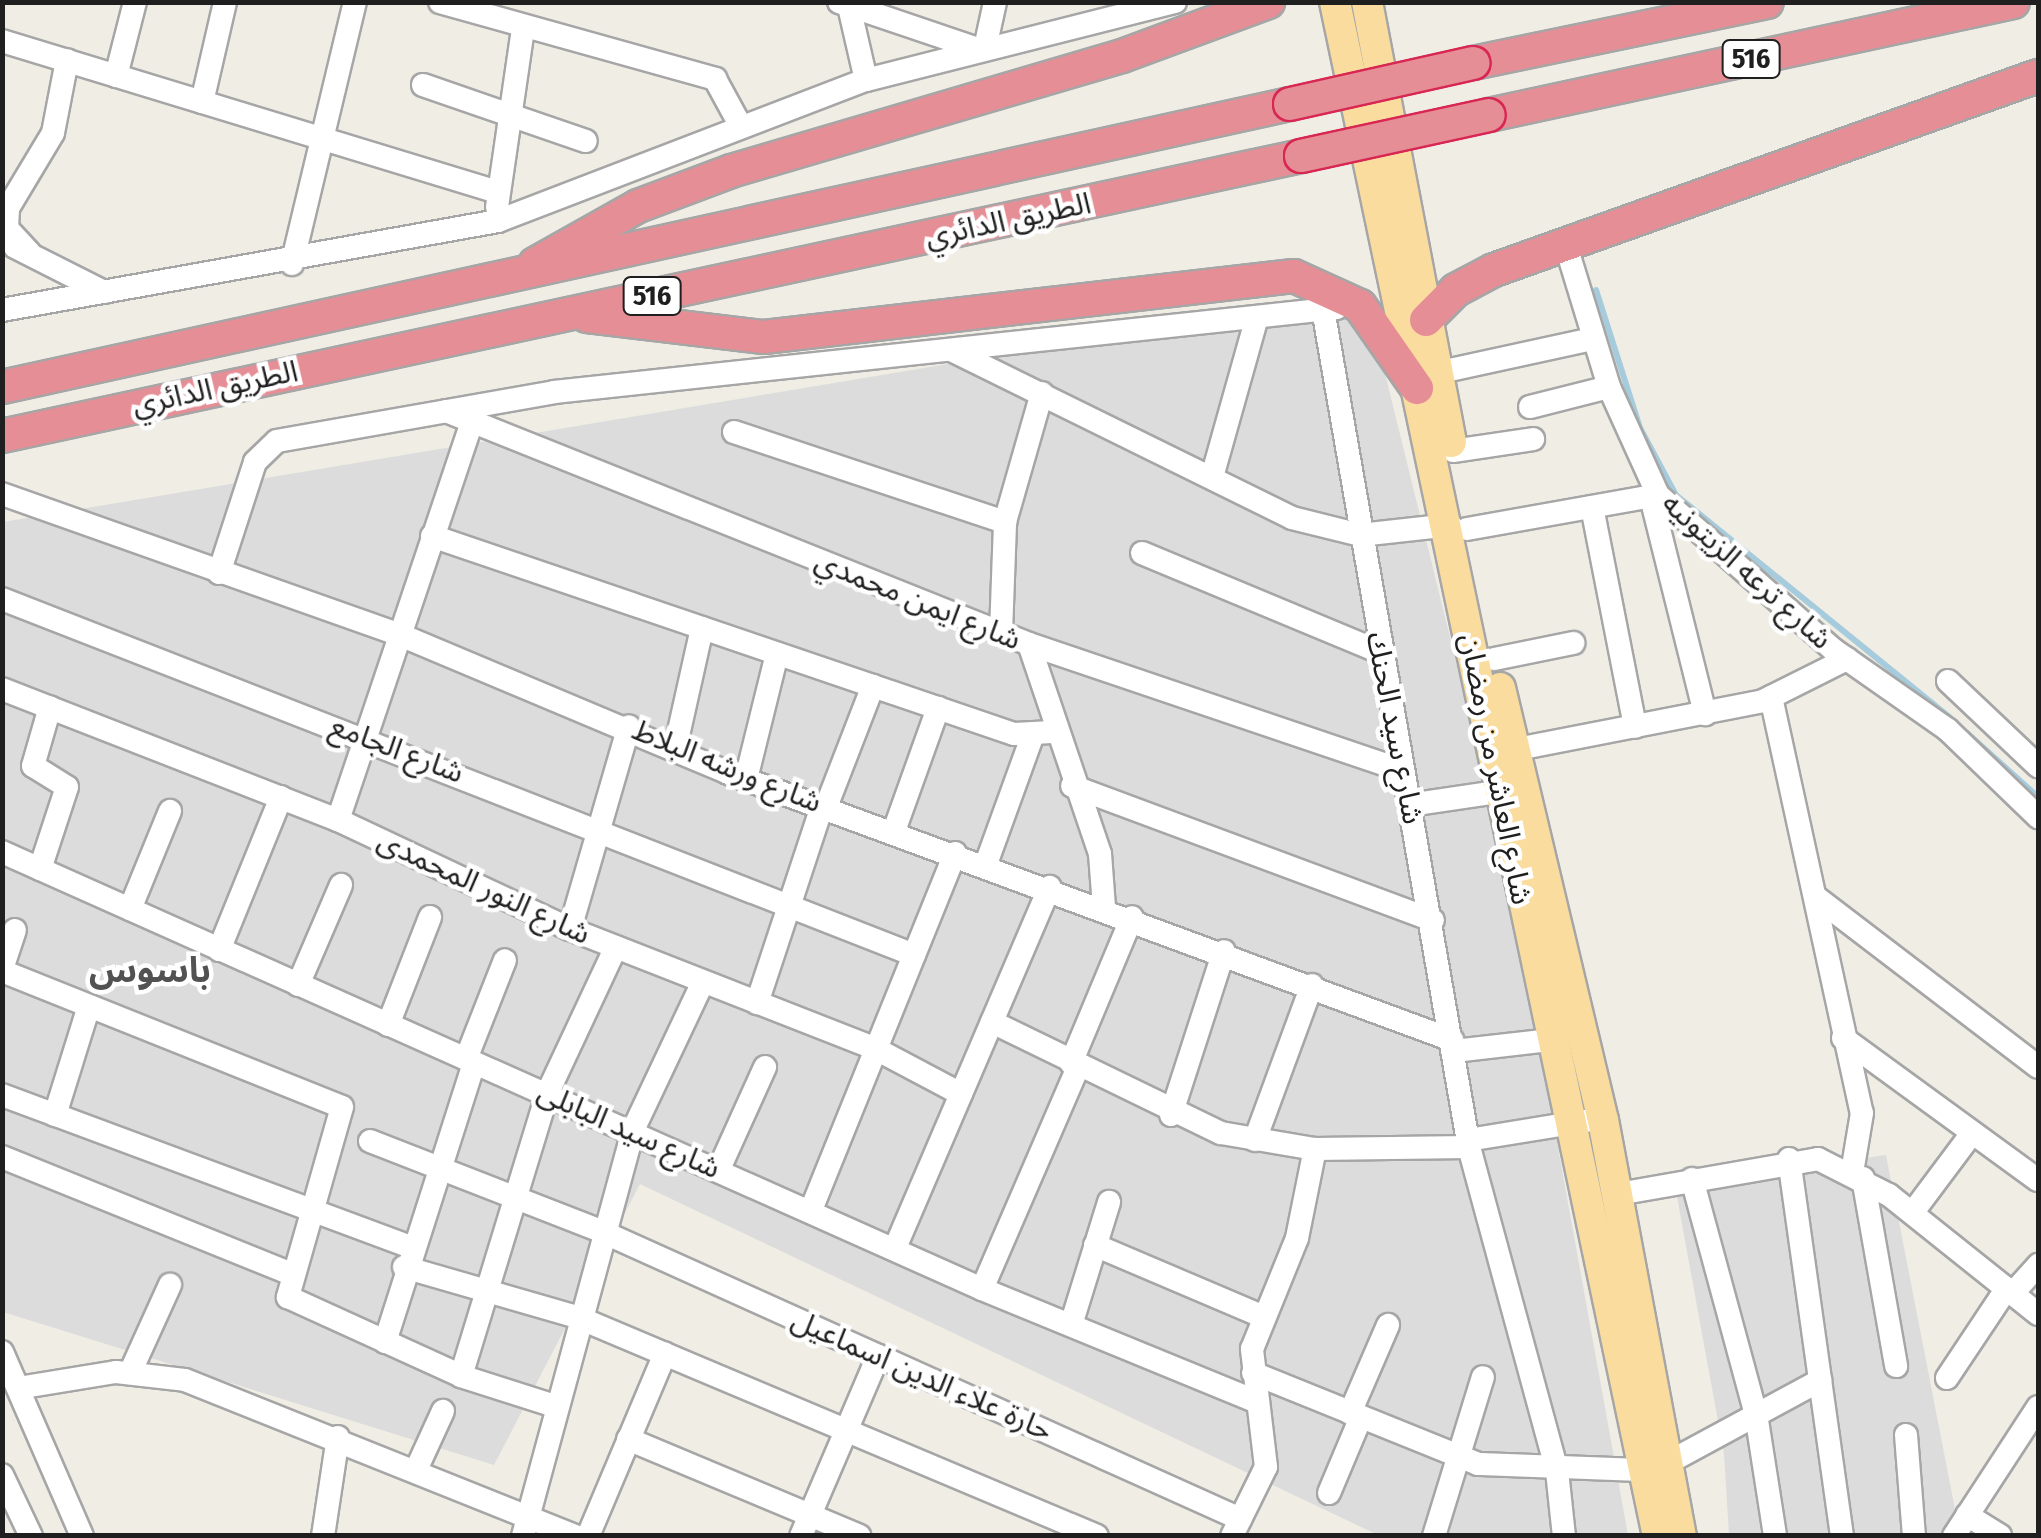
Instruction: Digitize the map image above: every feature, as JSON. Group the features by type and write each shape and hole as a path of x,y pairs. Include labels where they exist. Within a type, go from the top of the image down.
{"highway":[{"path":"520,276 638,206 731,172 1122,56 1268,2"},
{"name":"الطريق الدائري","path":"2,386 1766,2"},
{"name":"الطريق الدائري","path":"2,436 2012,2"},
{"path":"1426,320 1474,278 2038,76"},
{"path":"573,313 764,337 1269,274 1318,281 1360,306 1427,380"}],"main road":[{"name":"شارع العاشر من رمضان","path":"1335,2 1603,1120 1618,1194 1657,1465 1658,1536"},
{"name":"شارع العاشر من رمضان","path":"1367,2 1426,320 1427,380 1452,451 1459,527 1498,792 1570,1123 1657,1465 1681,1536"}],"street":[{"path":"202,102 225,2"},
{"path":"292,264 354,2"},
{"path":"440,2 715,78 739,123"},
{"path":"981,48 994,2"},
{"path":"2,310 292,264 498,221 739,123 866,80 1175,2"},
{"path":"116,76 135,3"},
{"path":"866,80 846,3 905,13 981,48"},
{"path":"498,221 504,114 523,28"},
{"path":"2,41 497,192"},
{"path":"29,252 7,228 8,208 53,133 67,60"},
{"path":"423,85 586,141"},
{"path":"2,243 29,252 104,292"},
{"name":"شارع ترعه الزيتونيه","path":"1566,246 1609,387 1655,496 1847,659 1947,730 2038,818"},
{"path":"219,573 266,447 442,410 1360,306"},
{"name":"شارع سيد الحنك","path":"1323,309 1469,1143 1556,1471 1564,1536"},
{"path":"1212,477 1256,317"},
{"path":"1427,380 1592,339"},
{"path":"951,350 1292,518 1360,535 1459,527 1655,496 1705,714"},
{"path":"1530,406 1609,387"},
{"path":"1001,632 1005,522 1042,393"},
{"name":"شارع ايمن محمدي","path":"442,410 1028,644 1402,770"},
{"path":"338,820 472,421"},
{"path":"734,432 1005,522"},
{"path":"1452,451 1533,440"},
{"name":"شارع ورشه البلاط","path":"2,494 398,634 629,726 746,779 1224,951 1453,1045"},
{"path":"1592,507 1635,727"},
{"path":"432,536 938,708 1042,733"},
{"path":"1142,553 1380,652"},
{"name":"شارع الجامع","path":"2,598 600,826 914,955"},
{"path":"675,749 702,628"},
{"path":"1494,658 1573,643"},
{"path":"1028,644 1042,733 1072,786 1100,854 1104,907"},
{"path":"746,779 777,654"},
{"path":"1512,750 1705,714 1772,696 1847,659"},
{"path":"1948,681 2038,766"},
{"path":"758,1004 824,806 873,686"},
{"name":"شارع النور المحمدى","path":"3,691 338,820 570,929 876,1049 960,1094"},
{"path":"1772,696 1863,1124 1857,1176 1896,1366"},
{"path":"40,869 68,787 34,766 50,707"},
{"path":"894,831 938,708"},
{"path":"570,929 629,726"},
{"path":"986,864 1042,733"},
{"path":"1072,786 1433,920"},
{"path":"1409,804 1498,792"},
{"path":"219,950 281,797"},
{"path":"130,910 170,811"},
{"name":"شارع سيد البابلى","path":"2,852 982,1289 1258,1402"},
{"path":"811,1210 956,853"},
{"path":"298,985 341,885"},
{"path":"895,1248 1050,886"},
{"path":"1817,898 2038,1067"},
{"path":"388,1024 430,917"},
{"path":"982,1289 1132,917"},
{"path":"15,930 2,970 344,1111 292,1274 290,1300 461,1376 554,1406"},
{"path":"461,1376 511,1200 548,1094 616,947"},
{"path":"1172,1115 1224,951"},
{"path":"385,1342 406,1256 505,960"},
{"path":"526,1526 576,1317 632,1130 704,982"},
{"path":"1255,1140 1312,985"},
{"path":"55,1115 90,1006"},
{"path":"992,1022 1172,1115 1255,1140 1315,1150 1469,1143 1603,1120"},
{"path":"1843,1038 2038,1180"},
{"path":"1453,1045 1552,1040"},
{"path":"719,1169 765,1067"},
{"path":"2,1096 313,1210 406,1256 486,1288 576,1317 1097,1536"},
{"path":"1912,1212 1972,1133"},
{"name":"حارة علاء الدين اسماعيل","path":"370,1141 511,1200 603,1232 878,1356 1236,1527"},
{"path":"1236,1527 1266,1467 1252,1373 1264,1317 1297,1238 1315,1150"},
{"path":"2,1157 292,1274"},
{"path":"1790,1159 1842,1536"},
{"path":"1618,1194 1790,1159 1857,1176 1912,1212 2038,1314"},
{"path":"1692,1179 1756,1414 1776,1536"},
{"path":"1071,1324 1109,1202"},
{"path":"1096,1246 1264,1317"},
{"path":"1947,1378 2010,1290 2038,1265"},
{"path":"130,1372 170,1286"},
{"path":"1328,1492 1388,1326"},
{"path":"2,1352 82,1536"},
{"path":"588,1536 665,1354"},
{"path":"805,1525 878,1356"},
{"path":"18,1388 130,1372 230,1393 416,1470 526,1526 575,1536"},
{"path":"1252,1373 1462,1458 1512,1472 1657,1465 1821,1380"},
{"path":"1434,1536 1462,1458 1483,1378"},
{"path":"1954,1536 2038,1407"},
{"path":"416,1470 442,1411"},
{"path":"1906,1435 1914,1536"},
{"path":"323,1536 338,1437"},
{"path":"628,1438 805,1525 860,1536"},
{"path":"2,1475 7,1498 31,1536"},
{"path":"1968,1515 2000,1536"}],"shaded area":[{"path":"1325,301 1374,329 1509,876 1628,1535 1378,1535 640,1184 494,1465 3,1312 3,522"},
{"path":"1886,1155 1960,1535 1729,1535 1724,1454 1675,1186"}],"waterway":[{"path":"1596,290 1640,428 1676,495 1950,718"},
{"path":"1967,733 2038,797"}],"district":[{"name":"باسوس","path":"150,970"}]}
